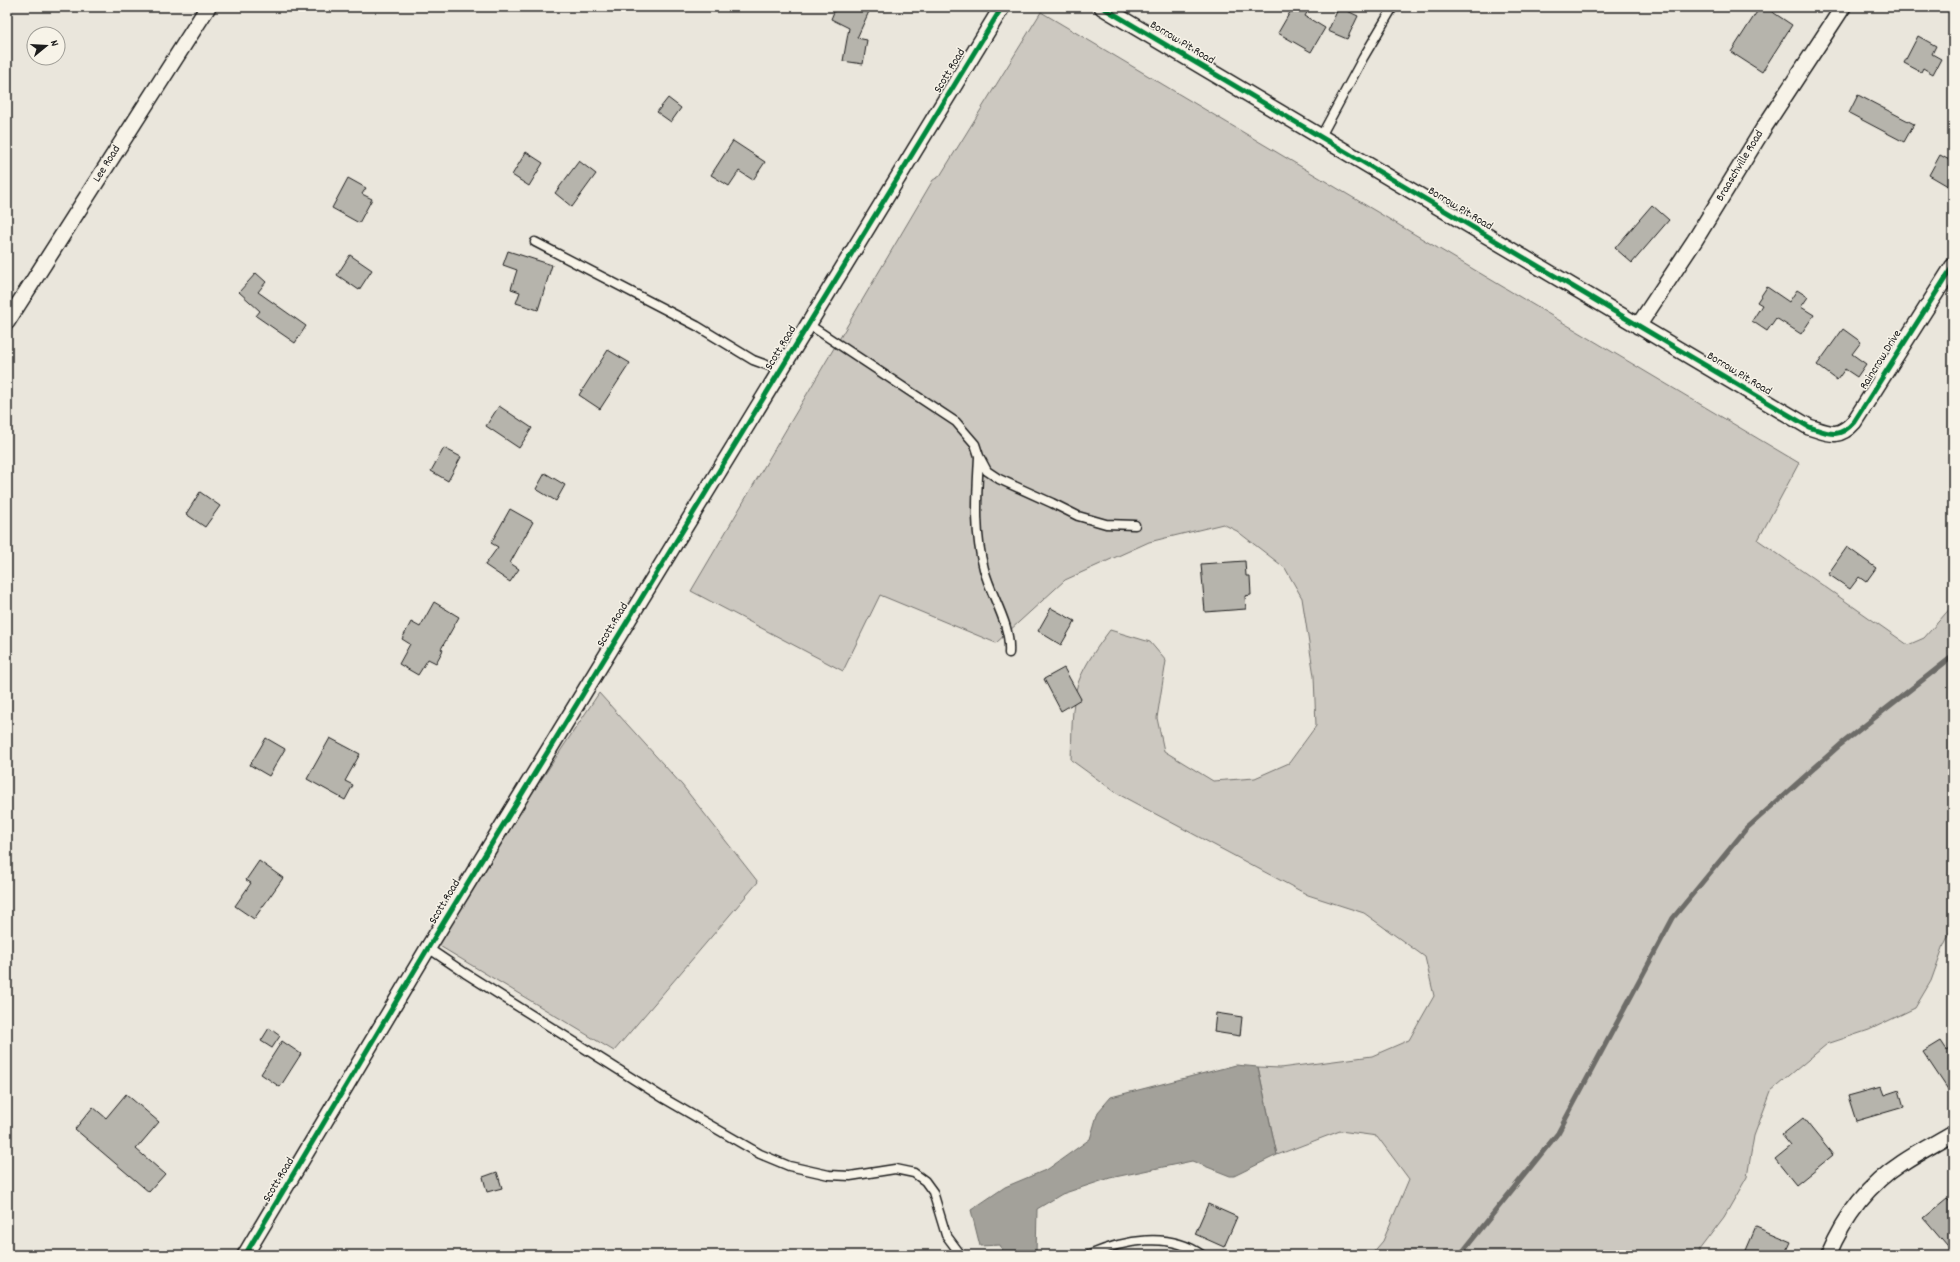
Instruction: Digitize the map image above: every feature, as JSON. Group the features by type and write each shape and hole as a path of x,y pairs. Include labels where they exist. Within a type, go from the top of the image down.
{"street":[{"name":"Lee Road","path":"7,322 208,7"},
{"name":"Scott Road","path":"246,1255 428,948 1002,7"},
{"name":"Borrow Pit Road","path":"1102,7 1320,138 1809,427"},
{"name":"Braaschville Road","path":"1638,326 1681,263 1765,126 1843,7"},
{"name":"Raincrow Drive","path":"1809,427 1830,435 1841,432 1854,422 1953,266"},
{"path":"1828,1255 1837,1233 1852,1209 1880,1178 1903,1162 1953,1133"}],"lane":[{"path":"1320,138 1363,58 1393,7"},
{"path":"535,242 697,326 753,360 780,370"},
{"path":"808,324 956,422 975,444 986,471 999,479 1052,502 1078,516 1106,524 1135,525"},
{"path":"979,456 976,513 978,542 984,570 1010,638 1009,653"},
{"path":"428,948 465,974 665,1099 760,1154 789,1166 830,1175 850,1176 895,1169 914,1173 925,1181 933,1192 946,1235 960,1255"},
{"path":"1089,1255 1101,1250 1135,1242 1156,1240 1175,1242 1189,1247 1202,1255"}],"shaded area":[{"path":"1041,12 1799,463 1758,540 1908,645 1924,638 1953,605 1953,926 1944,945 1931,981 1915,1008 1869,1030 1827,1044 1771,1091 1754,1136 1747,1177 1724,1217 1699,1250 1699,1255 1371,1255 1383,1241 1409,1179 1377,1136 1340,1131 1277,1155 1258,1067 1280,1068 1372,1056 1409,1040 1434,996 1425,957 1364,913 1308,895 1118,794 1071,760 1073,711 1078,683 1088,662 1110,630 1150,642 1166,661 1157,718 1164,751 1213,781 1255,778 1289,763 1316,726 1314,676 1302,598 1285,568 1237,531 1223,524 1149,542 1065,580 996,643 880,595 843,671 691,591 933,180 940,176"},
{"path":"599,693 682,785 758,882 614,1051 433,942"},
{"path":"1236,1065 1258,1067 1277,1155 1234,1176 1230,1176 1192,1161 1110,1178 1062,1194 1037,1209 1036,1255 1005,1255 1000,1245 980,1246 971,1210 1005,1187 1048,1169 1090,1139 1098,1112 1111,1097"}],"building":[{"path":"836,7 871,7 857,38 867,40 863,64 843,61 849,28 831,19"},
{"path":"1293,7 1310,7 1305,16 1325,28 1311,52 1278,33"},
{"path":"1339,7 1358,16 1347,39 1328,31"},
{"path":"1760,7 1765,7 1792,25 1762,72 1731,52"},
{"path":"1918,36 1936,46 1932,54 1941,59 1933,74 1923,68 1921,72 1904,63"},
{"path":"1858,95 1914,124 1904,142 1849,113"},
{"path":"668,98 681,108 671,122 657,112"},
{"path":"733,141 765,162 753,180 739,171 729,186 711,175"},
{"path":"526,152 543,163 529,186 512,175"},
{"path":"1940,155 1953,162 1953,189 1929,175"},
{"path":"579,161 596,174 572,207 555,193"},
{"path":"348,178 366,188 362,194 372,199 359,223 332,208"},
{"path":"1652,205 1669,220 1632,263 1615,248"},
{"path":"508,251 552,265 538,310 516,303 520,292 511,289 517,270 503,265"},
{"path":"350,255 372,270 359,290 337,275"},
{"path":"256,273 266,282 258,292 306,326 295,343 256,316 260,311 239,292"},
{"path":"1767,287 1789,302 1797,290 1808,297 1801,307 1814,315 1801,334 1776,318 1767,331 1752,321 1762,305 1757,302"},
{"path":"1843,329 1861,342 1852,354 1866,364 1857,377 1845,369 1837,380 1817,365"},
{"path":"608,350 630,363 600,409 579,395"},
{"path":"499,406 532,428 519,448 486,426"},
{"path":"444,448 461,457 448,481 431,471"},
{"path":"545,473 565,485 556,501 536,489"},
{"path":"200,492 220,506 205,527 186,514"},
{"path":"510,509 533,522 510,563 519,569 510,582 485,565 498,547 491,543"},
{"path":"1847,547 1876,568 1866,582 1859,577 1850,589 1828,574"},
{"path":"1245,561 1246,576 1250,576 1251,595 1245,596 1246,609 1205,612 1201,564"},
{"path":"434,602 459,617 441,649 443,650 436,663 428,659 418,675 399,664 410,644 402,639 411,622 420,627"},
{"path":"1051,608 1075,621 1061,645 1038,631"},
{"path":"1064,668 1081,699 1061,711 1044,679"},
{"path":"266,738 285,749 269,776 250,765"},
{"path":"330,738 360,754 345,781 353,785 345,800 307,779"},
{"path":"259,861 283,878 254,919 235,906 251,883 246,880"},
{"path":"1216,1013 1242,1017 1240,1036 1214,1032"},
{"path":"269,1028 280,1036 272,1048 261,1041"},
{"path":"282,1041 301,1054 280,1087 261,1074"},
{"path":"1941,1041 1947,1050 1953,1046 1953,1097 1923,1052"},
{"path":"1881,1087 1884,1095 1899,1090 1904,1107 1856,1121 1848,1096"},
{"path":"126,1094 159,1122 136,1149 165,1174 149,1192 75,1129 93,1107 106,1118"},
{"path":"1803,1118 1833,1155 1796,1185 1775,1159 1791,1146 1782,1135"},
{"path":"497,1172 502,1188 487,1192 483,1177"},
{"path":"1947,1199 1953,1205 1953,1252 1924,1218"},
{"path":"1208,1204 1237,1217 1224,1247 1195,1234"},
{"path":"1756,1227 1791,1242 1785,1255 1744,1255"}],"waterway":[{"path":"1460,1255 1558,1133 1673,918 1746,829 1840,745 1953,656"}],"cycle path":[{"path":"245,1255 428,948 1002,7"},
{"path":"1102,7 1809,427 1827,433 1833,434 1843,431 1854,422 1953,266"}]}
